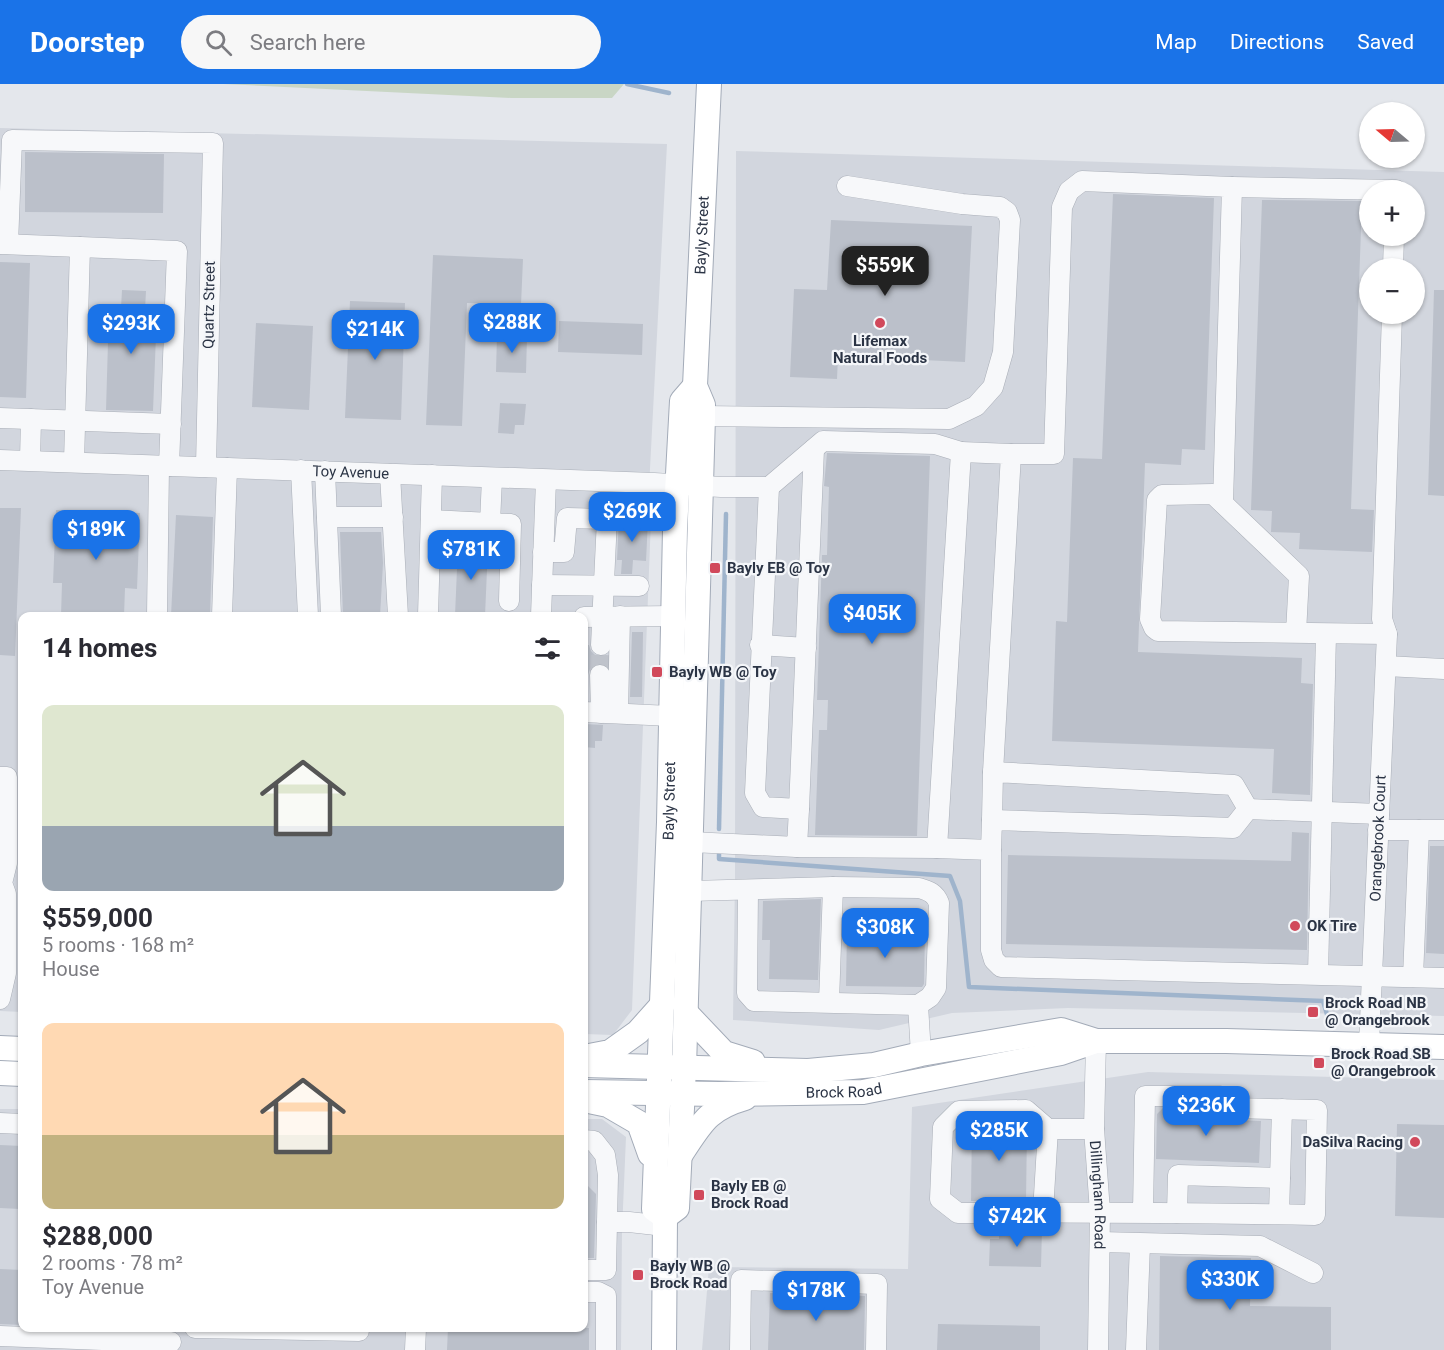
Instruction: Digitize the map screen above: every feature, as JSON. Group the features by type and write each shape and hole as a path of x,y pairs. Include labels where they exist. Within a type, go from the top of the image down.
{"main road":[{"name":"Bayly Street","path":"664,1350 665,1221 677,1208 686,1013 703,417 703,405 695,386 709,84"},
{"name":"Bayly Street","path":"665,1221 654,1209 663,1004 677,484 682,401 695,386"},
{"path":"588,1056 610,1052 638,1032 663,1004"},
{"path":"686,1013 724,1053 748,1061 808,1071"},
{"name":"Brock Road","path":"588,1065 808,1071 874,1065 921,1054 1061,1030 1096,1041 1444,1047"},
{"name":"Brock Road","path":"588,1092 758,1094 863,1092 1060,1053 1096,1041"},
{"path":"0,1048 18,1049"},
{"path":"0,1073 18,1074"},
{"path":"680,1156 704,1118 729,1103 758,1094"},
{"path":"588,1101 608,1105 639,1123 646,1137 655,1168"}],"street":[{"name":"Quartz Street","path":"4,244 12,140 213,143 206,467"},
{"path":"799,809 763,807 755,793 769,487 822,441 935,444 961,452 1054,454 1062,207 1069,191 1082,181 1359,189"},
{"path":"703,417 950,419 976,406 993,387 1003,352 1010,220 1007,212 1000,207 962,204 847,186"},
{"path":"1223,503 1232,187"},
{"path":"4,244 177,251 171,424 164,466 158,612"},
{"path":"74,462 80,247"},
{"name":"Orangebrook Court","path":"1369,1044 1386,666 1387,634 1382,619 1392,324"},
{"path":"0,418 171,424"},
{"path":"30,460 31,419"},
{"path":"797,847 814,449"},
{"path":"937,848 961,452"},
{"path":"1011,454 993,772 991,950 994,960 1001,967 1444,978"},
{"name":"Toy Avenue","path":"0,460 769,487"},
{"path":"222,612 227,468"},
{"path":"301,471 308,612"},
{"path":"325,471 331,612"},
{"path":"390,474 398,612"},
{"path":"428,612 432,475"},
{"path":"490,524 492,478"},
{"path":"541,612 546,480"},
{"path":"1296,633 1299,576 1223,503 1213,494 1162,495 1157,500 1150,619 1158,631 1326,634 1387,634"},
{"path":"327,517 393,517"},
{"path":"543,552 564,552 567,518 607,519 601,645"},
{"path":"431,520 511,524 509,601"},
{"path":"542,585 639,586"},
{"path":"602,617 673,616"},
{"path":"601,713 602,617"},
{"path":"1318,974 1326,634"},
{"path":"760,645 806,648"},
{"path":"1386,666 1444,669"},
{"path":"600,675 601,713"},
{"path":"601,713 671,716"},
{"path":"993,772 1234,785 1248,809"},
{"path":"0,777 7,777 7,863 1,883 6,894 6,973 0,999"},
{"path":"1248,809 1323,812 1419,830 1444,830"},
{"path":"992,820 1233,828 1248,809"},
{"path":"1413,977 1419,830"},
{"path":"691,842 797,847 991,850"},
{"path":"690,891 833,887 919,888 930,891 937,897 939,903 936,988 930,997 918,1005 754,1001 747,993 748,891"},
{"path":"829,1002 833,887"},
{"path":"918,1005 921,1054"},
{"name":"Dillingham Road","path":"1096,1041 1094,1129 1100,1212 1098,1350"},
{"path":"1094,1129 1048,1129 1026,1110 959,1111 943,1127 940,1199 958,1213 1143,1212 1315,1215 1317,1110 1233,1108 1220,1096 1145,1096 1143,1212"},
{"path":"1279,1214 1282,1109"},
{"path":"0,1124 18,1124"},
{"path":"1043,1212 1048,1129"},
{"path":"588,1140 594,1141 605,1155 608,1174 606,1270 588,1269"},
{"path":"1177,1213 1178,1175 1280,1178"},
{"path":"607,1222 665,1221"},
{"path":"1100,1242 1260,1246 1313,1273"},
{"path":"1136,1350 1140,1244"},
{"path":"740,1350 741,1280 878,1284 876,1350"},
{"path":"588,1292 598,1292 606,1296 606,1350"},
{"path":"415,1350 416,1332"},
{"path":"0,1336 128,1334 171,1340"}],"shaded area":[{"path":"0,128 667,144 648,507 651,519 632,1010 613,1035 588,1034 588,612 18,612 18,1012 0,1011"},
{"path":"736,151 1444,172 1444,1016 1068,1008 952,1013 879,1030 733,1020"},
{"path":"1148,1072 1444,1080 1444,1350 702,1350 709,1267 908,1269 912,1107"},
{"path":"0,1109 18,1109 18,1332 588,1332 588,1119 602,1119 626,1137 621,1350 0,1350"}],"green space":[{"path":"223,84 624,84 612,98 511,98"}],"building":[{"path":"25,152 164,154 163,213 25,212"},
{"path":"1113,194 1214,198 1205,450 1182,449 1181,465 1145,463 1138,652 1302,658 1301,683 1313,684 1310,795 1272,793 1274,749 1052,741 1056,621 1067,622 1073,458 1102,459"},
{"path":"1262,200 1359,201 1360,246 1351,509 1374,510 1372,552 1299,549 1300,533 1271,532 1272,511 1251,510"},
{"name":"Lifemax Natural Foods","path":"831,220 972,226 965,362 838,356 837,379 790,377 794,289 827,290"},
{"path":"433,255 523,259 521,305 467,303 462,426 426,425"},
{"path":"0,262 30,263 26,398 0,397"},
{"path":"122,290 146,291 145,310 157,310 153,411 106,410 109,308 121,308"},
{"path":"1434,290 1444,290 1444,496 1428,495"},
{"path":"350,301 405,303 401,420 345,418"},
{"path":"559,321 643,324 642,355 558,352"},
{"path":"256,323 313,326 309,410 252,407"},
{"path":"497,335 527,336 526,373 496,372"},
{"path":"500,403 526,404 524,425 515,425 514,434 498,433"},
{"path":"827,453 930,456 917,836 815,835 819,730 827,730 828,700 817,700 822,555 827,555 829,487 824,486"},
{"path":"0,508 21,508 15,656 0,655"},
{"path":"56,510 140,513 137,589 125,588 124,612 61,612 62,583 53,583"},
{"path":"176,515 213,517 210,612 171,612"},
{"path":"619,519 648,520 646,561 633,560 632,574 621,574 622,560 617,560"},
{"path":"340,532 381,532 383,563 380,612 343,612"},
{"path":"458,545 488,546 485,612 455,612"},
{"path":"632,632 643,632 642,697 630,697"},
{"path":"588,645 595,655 601,657 607,655 607,666 600,663 590,669 588,675"},
{"path":"588,724 603,725 602,741 595,741 595,748 588,747"},
{"path":"1292,832 1309,833 1307,950 1006,944 1008,855 1291,861"},
{"path":"1430,846 1444,846 1444,954 1426,953"},
{"path":"821,899 818,980 769,979 770,940 762,940 763,901"},
{"path":"847,931 925,933 924,984 922,987 846,986"},
{"path":"1163,1108 1215,1108 1216,1116 1224,1116 1233,1120 1261,1121 1259,1163 1156,1159 1157,1114"},
{"path":"1022,1122 1027,1127 1026,1201 971,1201 972,1123"},
{"path":"1397,1124 1444,1125 1444,1218 1395,1216"},
{"path":"0,1145 18,1146 18,1209 0,1208"},
{"path":"588,1186 596,1194 594,1258 588,1258"},
{"path":"999,1228 1042,1229 1041,1267 989,1266 990,1239 999,1239"},
{"path":"1160,1256 1251,1258 1250,1306 1331,1307 1331,1350 1159,1350"},
{"path":"0,1269 18,1270 18,1325 0,1324"},
{"path":"770,1293 865,1296 864,1350 768,1350"},
{"path":"938,1324 1040,1326 1040,1350 937,1350"},
{"path":"589,1328 589,1350 447,1350 448,1332 588,1332"}],"waterway":[{"path":"627,84 669,93"},
{"path":"719,829 726,514"},
{"path":"719,854 719,859 950,876 960,901 969,987 1323,1001 1329,1021"}],"tunnel":[{"path":"600,675 601,645"}],"place":[{"name":"Lifemax Natural Foods","path":"880,323"},
{"name":"Bayly EB @ Toy","path":"715,568"},
{"name":"Bayly WB @ Toy","path":"657,672"},
{"name":"OK Tire","path":"1295,926"},
{"name":"Brock Road NB @ Orangebrook","path":"1313,1012"},
{"name":"Brock Road SB @ Orangebrook","path":"1319,1063"},
{"name":"DaSilva Racing","path":"1415,1142"},
{"name":"Bayly EB @ Brock Road","path":"699,1195"},
{"name":"Bayly WB @ Brock Road","path":"638,1275"}]}
